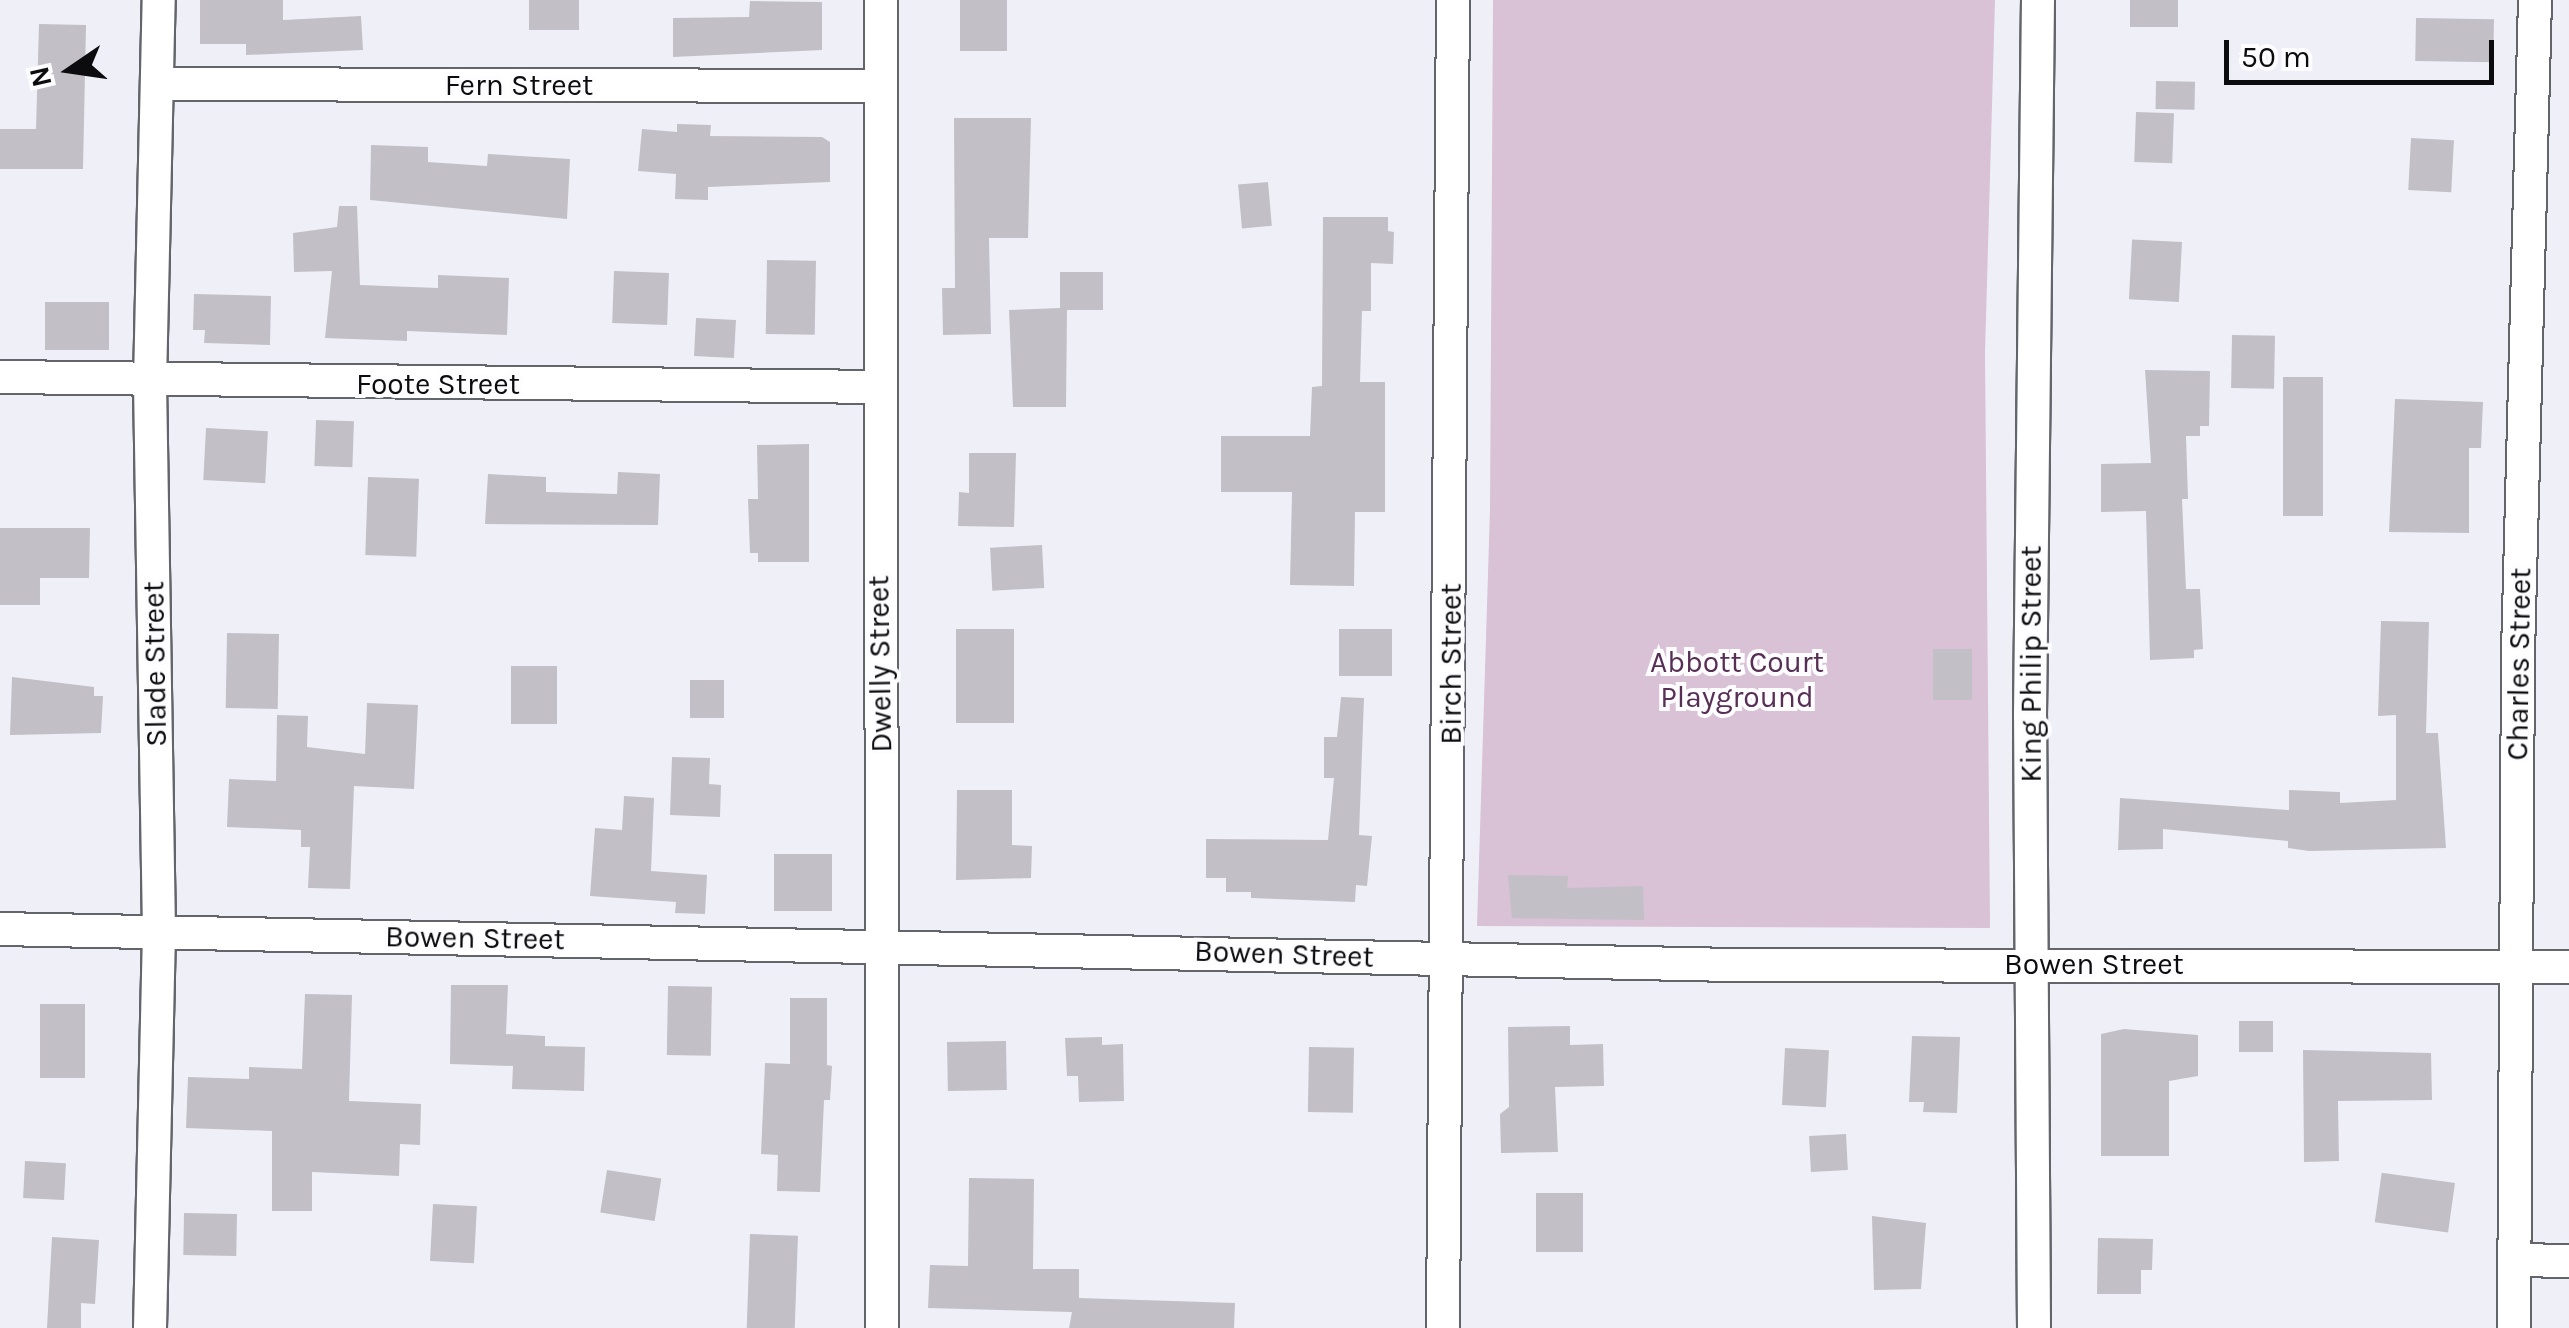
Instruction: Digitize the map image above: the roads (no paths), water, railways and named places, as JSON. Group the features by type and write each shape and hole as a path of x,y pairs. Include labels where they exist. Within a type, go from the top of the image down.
{"street":[{"name":"Slade Street","path":"150,1328 158,931 150,382 159,0"},
{"name":"Dwelly Street","path":"881,0 876,387 883,943 882,1328"},
{"name":"Birch Street","path":"1443,1328 1450,958 1453,0"},
{"name":"King Philip Street","path":"2034,1328 2031,964 2038,0"},
{"name":"Charles Street","path":"2514,1328 2518,653 2536,0"},
{"name":"Fern Street","path":"158,84 880,86"},
{"name":"Foote Street","path":"0,377 150,382 876,387"},
{"name":"Bowen Street","path":"0,929 883,943 1450,958 2569,967"},
{"path":"2514,1260 2569,1261"}],"park label":[{"name":"Abbott Court Playground","path":"1737,679"}]}
